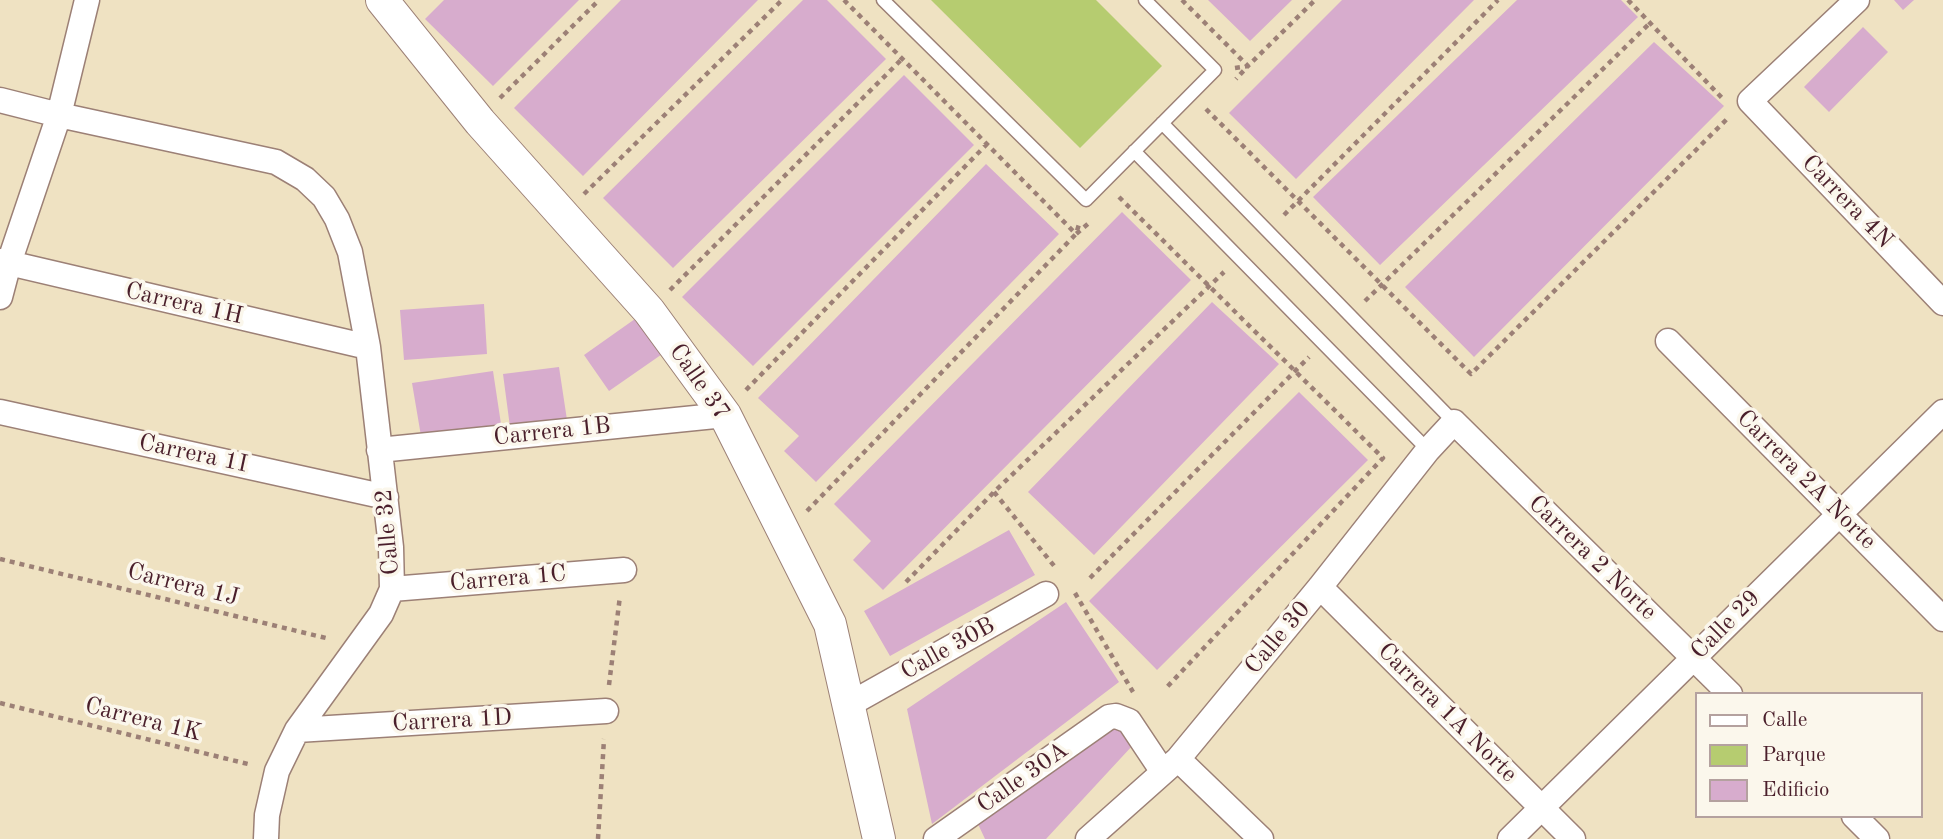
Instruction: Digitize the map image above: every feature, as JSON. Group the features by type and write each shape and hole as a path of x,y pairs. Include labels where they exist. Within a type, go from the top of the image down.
{"street":[{"path":"0,297 4,262 59,116 87,0"},
{"name":"Calle 37","path":"382,0 481,122 734,404 830,624 879,839"},
{"path":"1742,106 1857,0"},
{"path":"0,100 59,116"},
{"name":"Carrera 4N","path":"1742,106 1943,303"},
{"name":"Calle 32","path":"59,116 276,162 305,179 324,197 337,219 350,252 368,347 386,497 392,589 381,614 297,730 277,771 267,815 266,839"},
{"name":"Carrera 1H","path":"4,262 368,347"},
{"name":"Carrera 2A Norte","path":"1668,341 1943,619"},
{"name":"Carrera 1B","path":"379,450 734,404"},
{"name":"Carrera 1I","path":"0,412 386,497"},
{"name":"Calle 29","path":"1510,839 1943,412"},
{"name":"Calle 30","path":"1088,839 1170,765 1320,587 1428,450 1454,422"},
{"name":"Carrera 2 Norte","path":"1454,422 1728,692"},
{"name":"Carrera 1C","path":"392,589 624,570"},
{"name":"Calle 30B","path":"850,704 1054,585"},
{"name":"Carrera 1A Norte","path":"1320,587 1573,839"},
{"name":"Carrera 1D","path":"297,730 606,711"},
{"name":"Calle 30A","path":"936,839 1109,717 1116,716 1129,721 1170,765"},
{"path":"1170,765 1261,839"},
{"path":"1856,818 1877,839"}],"lane":[{"path":"883,0 1086,200 1215,70 1145,0"},
{"path":"1162,123 1454,422"},
{"path":"1134,151 1428,450"}],"path":[{"path":"493,105 599,0"},
{"path":"584,194 782,0"},
{"path":"844,0 1076,234"},
{"path":"1182,0 1248,66"},
{"path":"1231,83 1315,0"},
{"path":"1628,0 1725,101"},
{"path":"665,295 923,39"},
{"path":"1215,70 1248,66"},
{"path":"1214,100 1205,108 1471,374 1742,106"},
{"path":"734,404 1008,123"},
{"path":"1110,203 1118,195 1383,458 1167,687"},
{"path":"1076,234 1086,200"},
{"path":"805,513 1093,219"},
{"path":"906,582 994,492 1054,585"},
{"name":"Carrera 1J","path":"0,559 358,646"},
{"path":"1071,586 1138,700"},
{"name":"Carrera 1K","path":"0,703 277,771"}],"green space":[{"path":"931,0 1096,0 1162,66 1080,148"}],"building":[{"path":"444,0 579,0 493,86 425,19"},
{"path":"621,0 758,0 583,176 514,108"},
{"path":"803,0 827,0 886,59 673,268 603,198"},
{"path":"1208,0 1292,0 1250,41"},
{"path":"1342,0 1474,0 1296,179 1229,113"},
{"path":"1517,0 1621,0 1638,17 1380,265 1313,197"},
{"path":"1894,0 1914,0 1903,10"},
{"path":"1863,27 1888,52 1829,112 1804,87"},
{"path":"1654,42 1724,106 1474,357 1405,287"},
{"path":"904,75 974,145 753,366 682,297"},
{"path":"986,164 1059,234 816,482 784,451 799,436 758,398"},
{"path":"1122,212 1191,280 883,590 853,560 871,541 834,504"},
{"path":"1212,302 1279,364 1094,555 1028,492"},
{"path":"484,304 487,354 404,360 400,310"},
{"path":"642,314 668,350 609,391 584,355"},
{"path":"559,367 567,420 510,427 503,374"},
{"path":"493,371 501,424 421,436 412,383"},
{"path":"1299,392 1368,460 1157,670 1089,601"},
{"path":"1009,530 1035,575 890,656 864,611"},
{"path":"1066,602 1119,682 932,824 907,709"},
{"path":"1117,724 1133,745 1046,839 985,839 978,824"}]}
